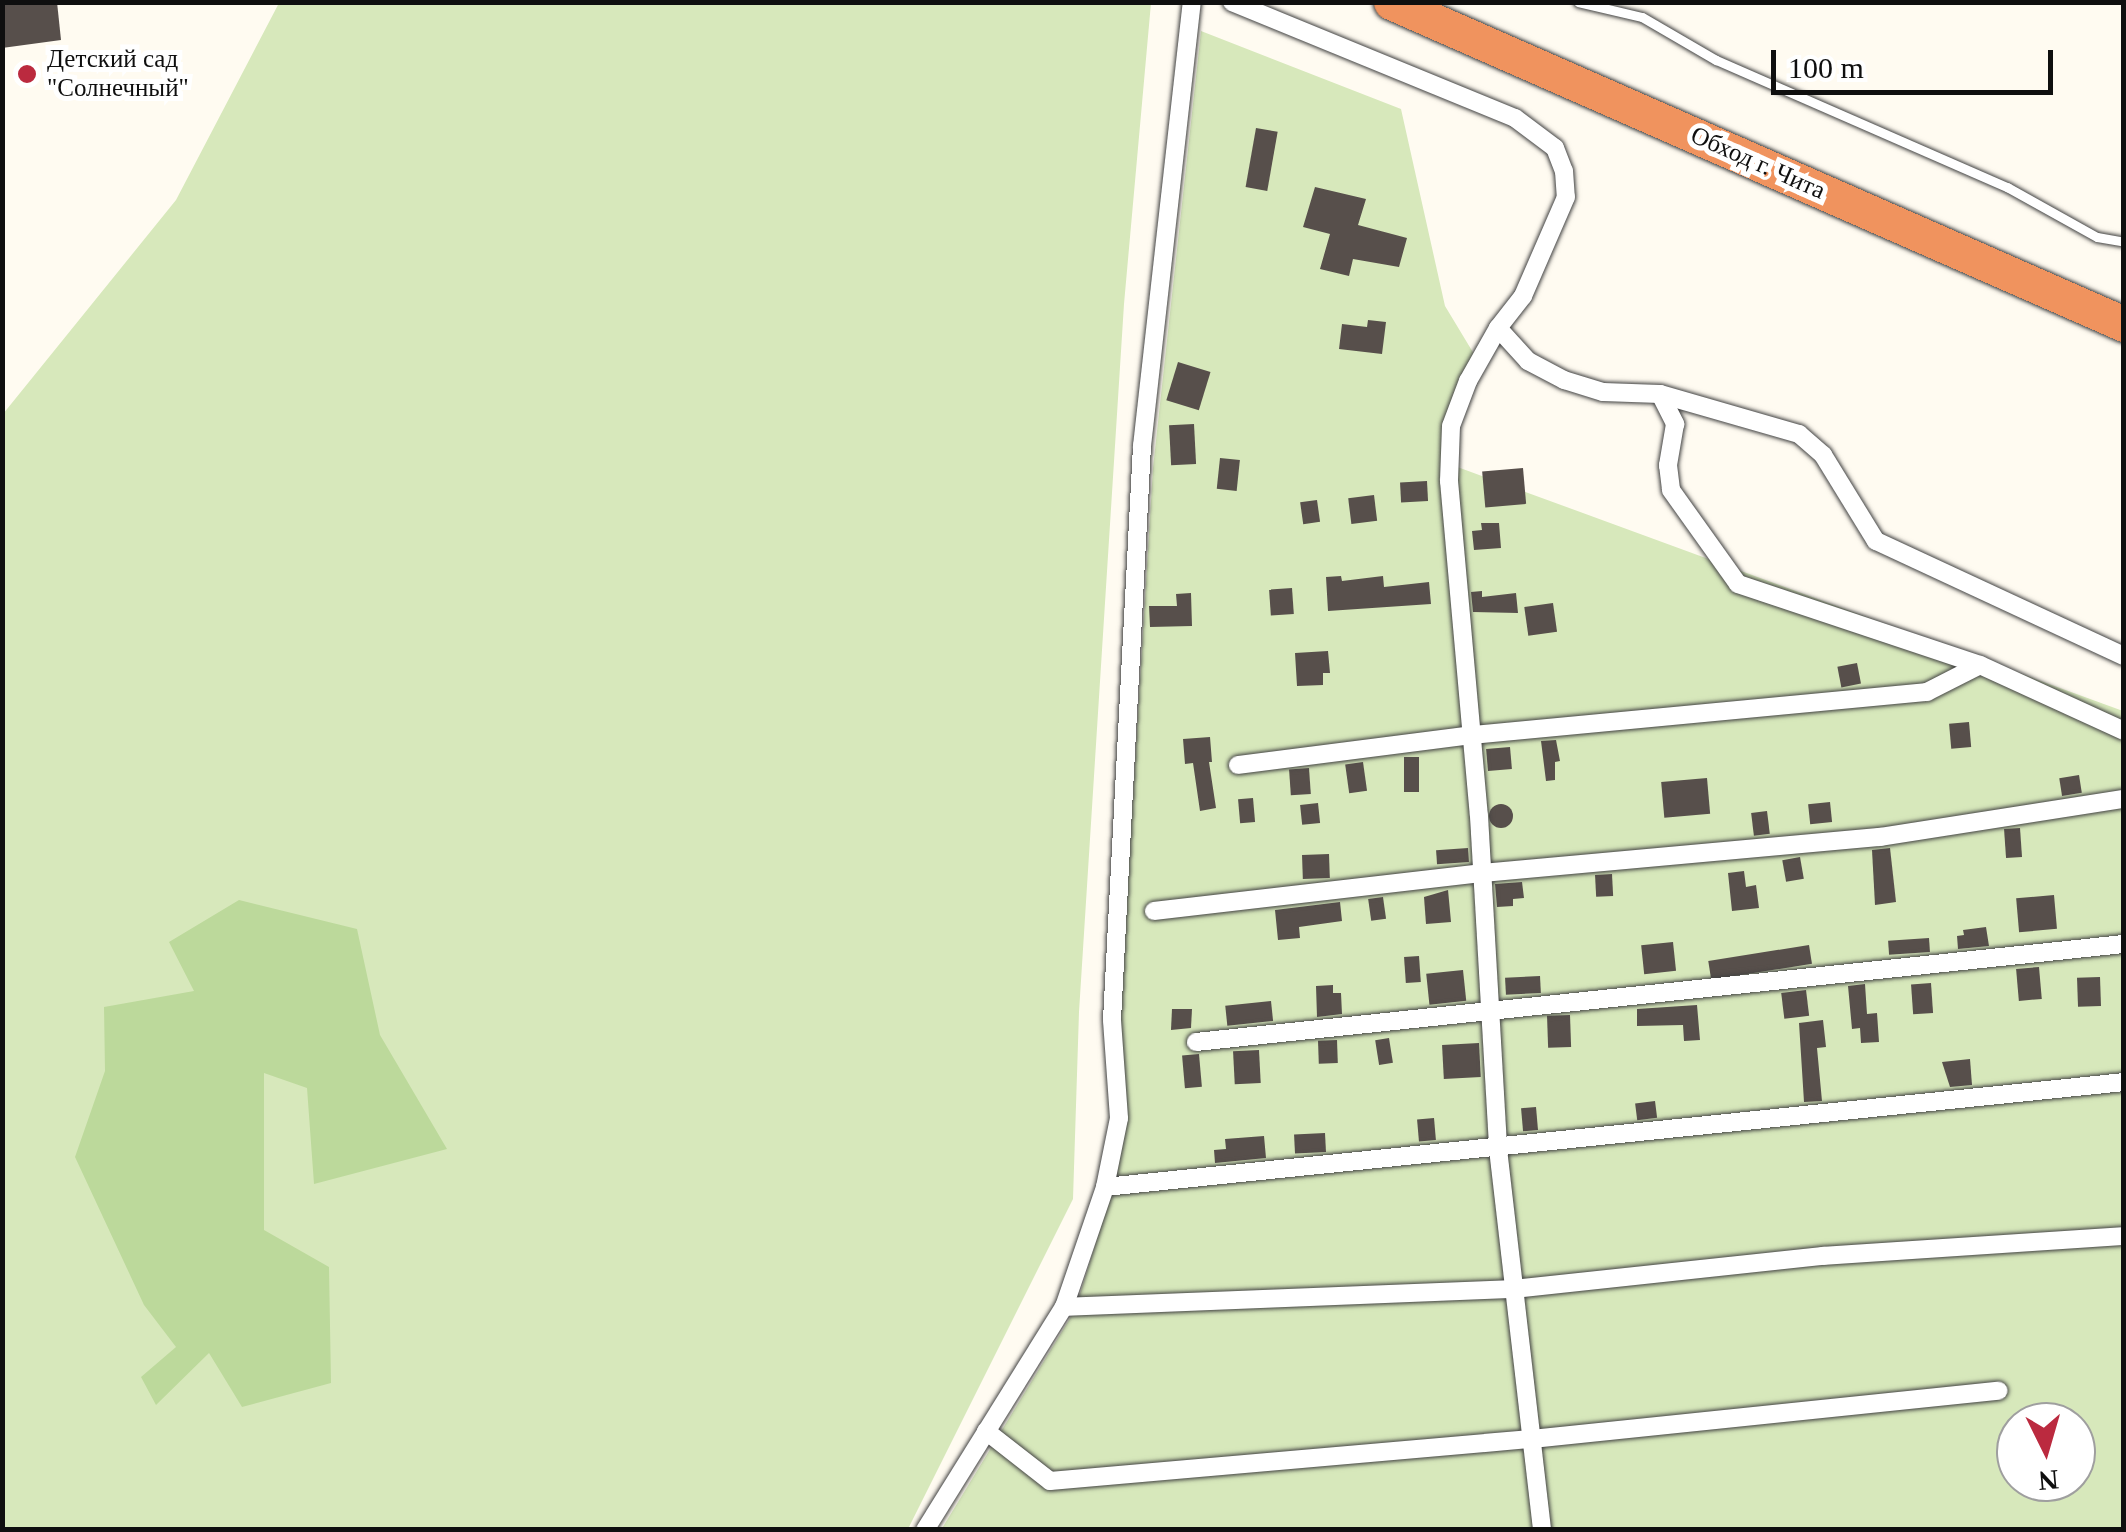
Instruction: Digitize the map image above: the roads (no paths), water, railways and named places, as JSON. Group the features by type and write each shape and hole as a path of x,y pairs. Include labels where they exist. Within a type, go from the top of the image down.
{"highway":[{"name":"Обход г. Чита","path":"1391,2 2124,324"}],"street":[{"path":"924,1530 1064,1307 1105,1187 1119,1118 1112,1020 1142,446 1192,2"},
{"path":"1232,2 1515,118 1555,148 1564,170 1566,198 1523,296 1498,328 1468,381 1452,426 1449,481 1472,734 1498,1149 1542,1530"},
{"path":"1498,328 1528,361 1564,380 1603,392 1660,394 1799,434 1822,454 1876,541 2124,656"},
{"path":"1660,394 1675,424 1668,465 1671,490 1738,584 1980,665 2124,731"},
{"path":"1238,765 1472,734 1927,692 1980,665"},
{"path":"1154,912 1482,874 1880,838 2124,800"},
{"path":"1196,1042 2124,944"},
{"path":"1105,1187 2124,1082"},
{"path":"1064,1307 1513,1289 1860,1253 2124,1236"},
{"path":"986,1431 1050,1481 1531,1439 1999,1390"}],"lane":[{"path":"1578,2 1642,17 1716,60 2007,186 2097,237 2124,242"}],"place":[{"name":"Детский сад \"Солнечный\"","path":"27,74"}]}
